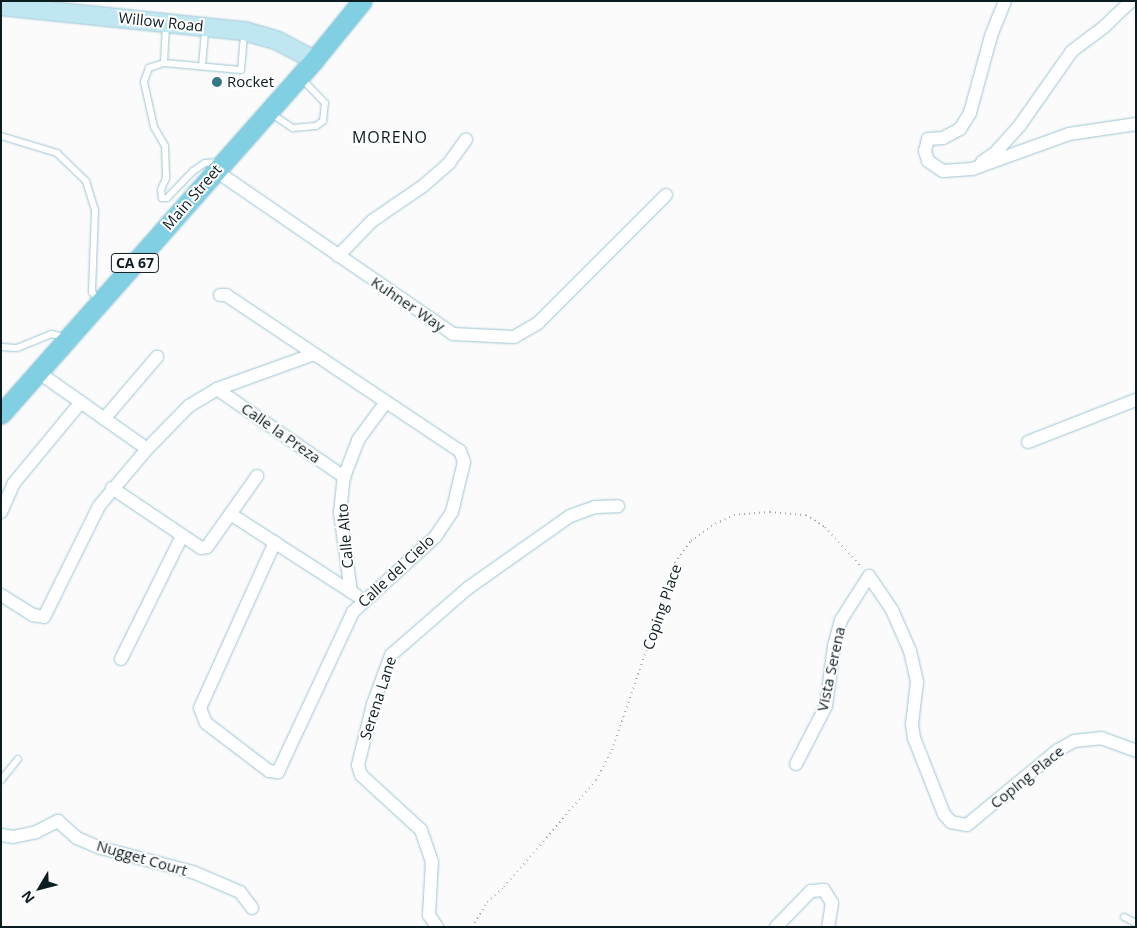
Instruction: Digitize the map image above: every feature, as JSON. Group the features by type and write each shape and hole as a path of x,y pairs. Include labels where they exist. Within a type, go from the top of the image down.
{"main road":[{"name":"Main Street","path":"1,414 314,60 362,1"},
{"name":"Willow Road","path":"1,6 244,31 278,41 314,60"}],"street":[{"path":"1005,1 991,36 970,113 960,129 943,138 928,139 926,151 928,161 943,171 972,169 1069,134 1136,124"},
{"path":"972,169 995,153 1020,125 1072,51 1104,27 1131,1"},
{"path":"338,256 372,221 409,198 436,174 466,140"},
{"name":"Kuhner Way","path":"219,167 338,256 453,334 514,337 538,323 557,307 666,195"},
{"name":"Calle del Cielo","path":"220,295 226,295 460,451 464,462 452,512 435,536 353,612 278,772 269,771 206,723 200,708 275,542"},
{"path":"1,595 32,615 44,617 99,506 147,448 189,406 217,389 314,354"},
{"path":"104,419 157,357"},
{"path":"38,372 147,448"},
{"name":"Calle la Preza","path":"217,389 344,477"},
{"path":"1028,442 1136,400"},
{"path":"1,512 14,483 81,402"},
{"name":"Calle Alto","path":"351,592 340,513 344,477 358,440 386,402"},
{"path":"112,488 201,548 207,547 232,515 257,476"},
{"name":"Serena Lane","path":"437,927 429,915 432,862 421,830 400,807 361,775 358,764 373,704 391,655 468,588 570,516 595,507 618,506"},
{"path":"232,515 364,601"},
{"path":"121,659 182,536"},
{"name":"Coping Place","path":"869,576 892,610 910,651 917,682 912,724 914,738 944,814 951,822 967,826 1058,750 1074,741 1101,738 1136,751"},
{"name":"Vista Serena","path":"796,764 826,706 834,646 841,620 869,576"},
{"name":"Nugget Court","path":"1,835 13,837 36,832 58,821 77,838 101,848 193,872 240,892 252,908"},
{"path":"776,927 811,891 824,890 832,903 828,927"}],"lane":[{"path":"164,63 166,23"},
{"path":"202,66 205,27"},
{"path":"219,167 214,161 193,170 167,198 162,198 161,190 166,178 165,146 154,127 144,82 149,68 164,63 241,70 244,31"},
{"path":"268,112 293,128 316,126 323,121 325,102 300,76"},
{"path":"1,136 57,153 86,181 94,210 92,292 100,302"},
{"path":"1,347 17,348 50,334 68,338"},
{"path":"1,780 18,759"},
{"path":"1124,917 1136,923"}],"path":[{"name":"Coping Place","path":"472,927 487,902 504,887 596,780 612,750 662,606 672,567 691,541 711,526 734,515 770,512 806,515 825,528 869,576"}],"place":[{"name":"Rocket","path":"217,82"}],"district":[{"name":"MORENO","path":"390,137"}]}
